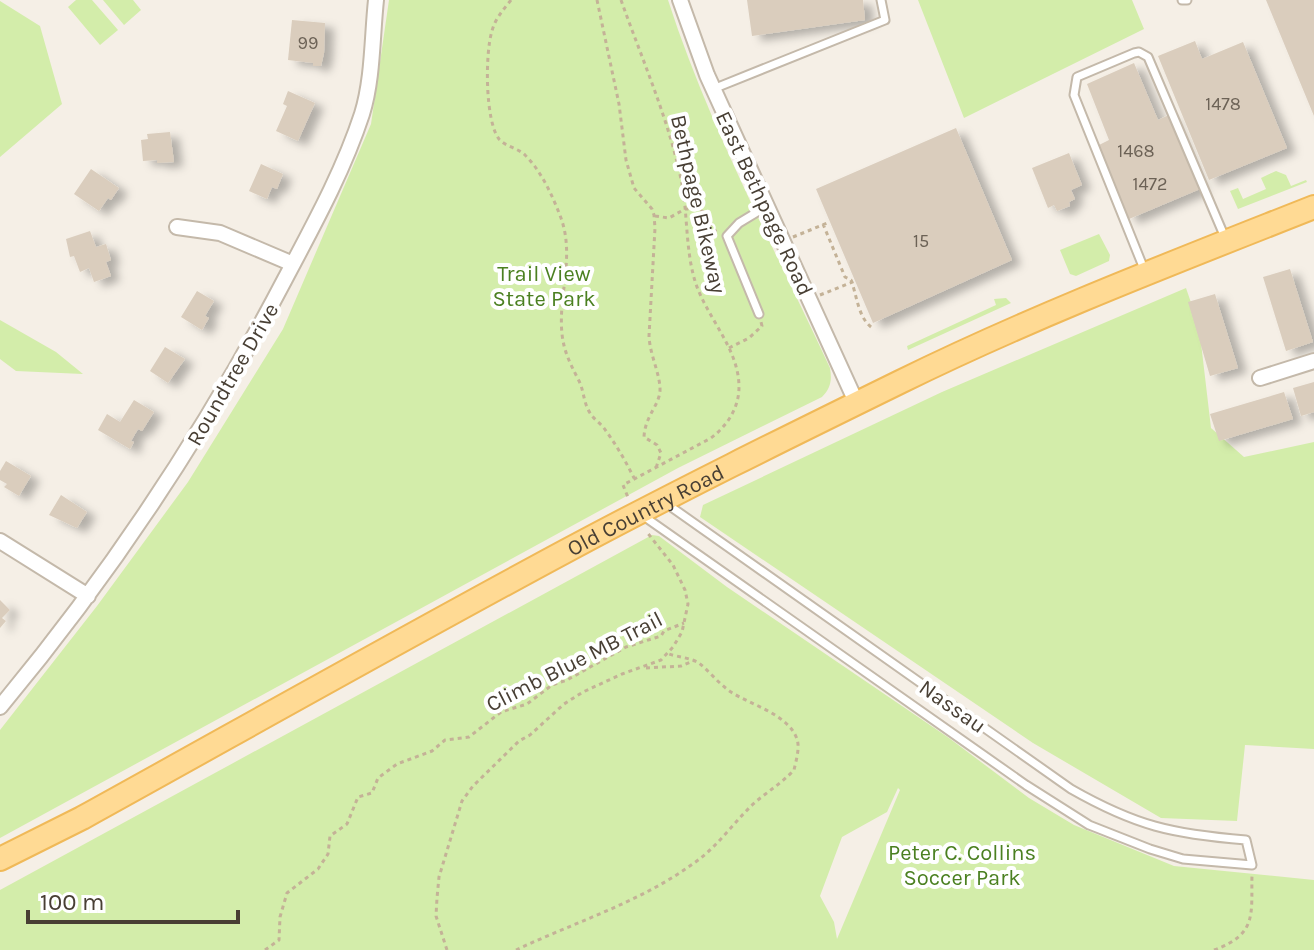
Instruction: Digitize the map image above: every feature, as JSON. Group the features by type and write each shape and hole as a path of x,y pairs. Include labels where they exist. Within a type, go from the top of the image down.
{"main road":[{"name":"Old Country Road","path":"0,859 82,818 569,549 644,524 663,501 901,381 1127,281 1314,207"}],"street":[{"name":"Roundtree Drive","path":"0,707 50,647 136,530 248,351 340,170 363,112 376,0"},
{"name":"East Bethpage Road","path":"680,0 713,89 857,404"},
{"path":"177,227 220,233 293,264"},
{"path":"1260,378 1314,361"},
{"path":"0,541 88,596"}],"lane":[{"path":"713,89 885,20 881,0"},
{"path":"1147,275 1076,100 1074,84 1082,73 1139,52 1148,57 1226,242"},
{"path":"759,314 727,236 739,223 767,206"},
{"name":"Nassau","path":"663,501 1071,789 1119,815 1154,827 1190,835 1246,840 1252,865"},
{"path":"644,524 1089,825 1183,859 1252,865"}],"path":[{"path":"511,0 491,32 488,53 494,129 499,139 522,152 533,164 544,180 562,220 567,243 562,333 570,368 580,380 591,416 611,437 635,479 623,485 626,495"},
{"path":"597,0 619,104 626,160 634,188 654,215 650,353 660,387 658,399 644,422 644,437 657,445 661,453 656,468"},
{"name":"Bethpage Bikeway","path":"621,0 671,138 694,279 712,320 729,348 739,380 732,416 723,429 635,479"},
{"path":"654,215 669,218 685,209 704,212 716,232 727,236"},
{"path":"793,237 830,222"},
{"path":"823,224 845,277 853,282"},
{"path":"820,295 853,282"},
{"path":"853,282 854,294 868,325 874,329"},
{"path":"729,348 749,338 762,326 759,314"},
{"path":"447,950 436,916 439,877 462,801 519,741 564,704 583,692 653,664 667,654 679,639 688,604 679,576 644,524"},
{"name":"Climb Blue MB Trail","path":"265,950 279,940 280,917 287,893 318,869 328,854 330,836 347,824 358,797 372,793 378,778 397,764 432,751 445,740 469,737 501,712 527,704 552,685 567,680 626,647 661,636 664,631 684,623"},
{"path":"516,950 547,935 574,927 696,863 740,817 794,770 797,739 792,732 769,712 731,692 693,661 667,654"},
{"path":"640,668 681,666 693,661"},
{"path":"1214,950 1235,942 1250,922 1252,865"}],"green space":[{"path":"76,0 92,0 118,30 100,45 68,7"},
{"path":"103,0 133,0 141,10 124,25"},
{"name":"Trail View State Park","path":"389,0 668,0 684,47 743,186 830,368 829,387 822,397 678,468 0,838 0,730 188,482 283,329 371,124"},
{"path":"918,0 1132,0 1144,29 964,118"},
{"path":"0,1 40,26 62,104 0,157"},
{"path":"1276,171 1286,175 1291,186 1307,182 1238,209 1230,191 1238,188 1243,199 1266,189 1261,178"},
{"path":"1099,234 1110,255 1109,261 1076,276 1070,274 1060,250"},
{"path":"1186,288 1199,326 1211,428 1244,457 1314,442 1314,749 1245,745 1237,821 1161,818 1033,743 700,517 703,505 942,392"},
{"path":"1006,298 1011,303 908,350 907,346 996,305 994,299"},
{"path":"0,320 56,352 83,374 16,371 0,359"},
{"name":"Peter C. Collins Soccer Park","path":"652,535 659,536 727,587 949,738 1029,798 1074,825 1174,866 1314,880 1314,950 0,950 0,890","holes":["898,788 900,790 837,939 834,922 820,896 842,837 887,812"]}],"building":[{"path":"747,0 863,0 865,20 752,36"},
{"path":"1266,0 1314,0 1314,116"},
{"path":"292,20 325,23 321,66 288,60"},
{"path":"1195,41 1202,59 1243,42 1287,148 1209,180 1158,56"},
{"path":"1134,63 1158,120 1169,115 1200,189 1129,219 1099,145 1109,140 1087,84"},
{"path":"288,91 315,103 298,141 276,131 287,106 283,104"},
{"path":"956,128 1012,260 873,323 816,189"},
{"path":"170,132 174,162 143,161 141,140 148,139 147,134"},
{"path":"1069,153 1082,185 1071,190 1075,199 1069,202 1070,206 1057,211 1054,205 1048,208 1032,168"},
{"path":"261,164 283,174 277,189 272,187 267,199 249,191"},
{"path":"91,169 119,188 99,211 74,194"},
{"path":"90,231 96,247 106,244 111,260 106,262 111,276 94,282 89,268 80,272 74,256 70,257 66,239"},
{"path":"1290,269 1313,342 1286,351 1263,277"},
{"path":"197,291 214,301 205,316 209,318 202,330 181,317"},
{"path":"1215,294 1238,368 1210,376 1188,302"},
{"path":"165,347 185,359 168,383 150,371"},
{"path":"1314,382 1314,412 1301,416 1293,388"},
{"path":"1284,392 1293,419 1219,441 1210,414"},
{"path":"134,400 154,412 142,431 138,429 130,449 98,430 107,414 120,422"},
{"path":"6,461 31,476 19,496 4,487 7,484 0,480 0,471"},
{"path":"61,495 87,512 77,528 49,515"},
{"path":"0,600 10,610 2,618 6,621 0,628"}]}
